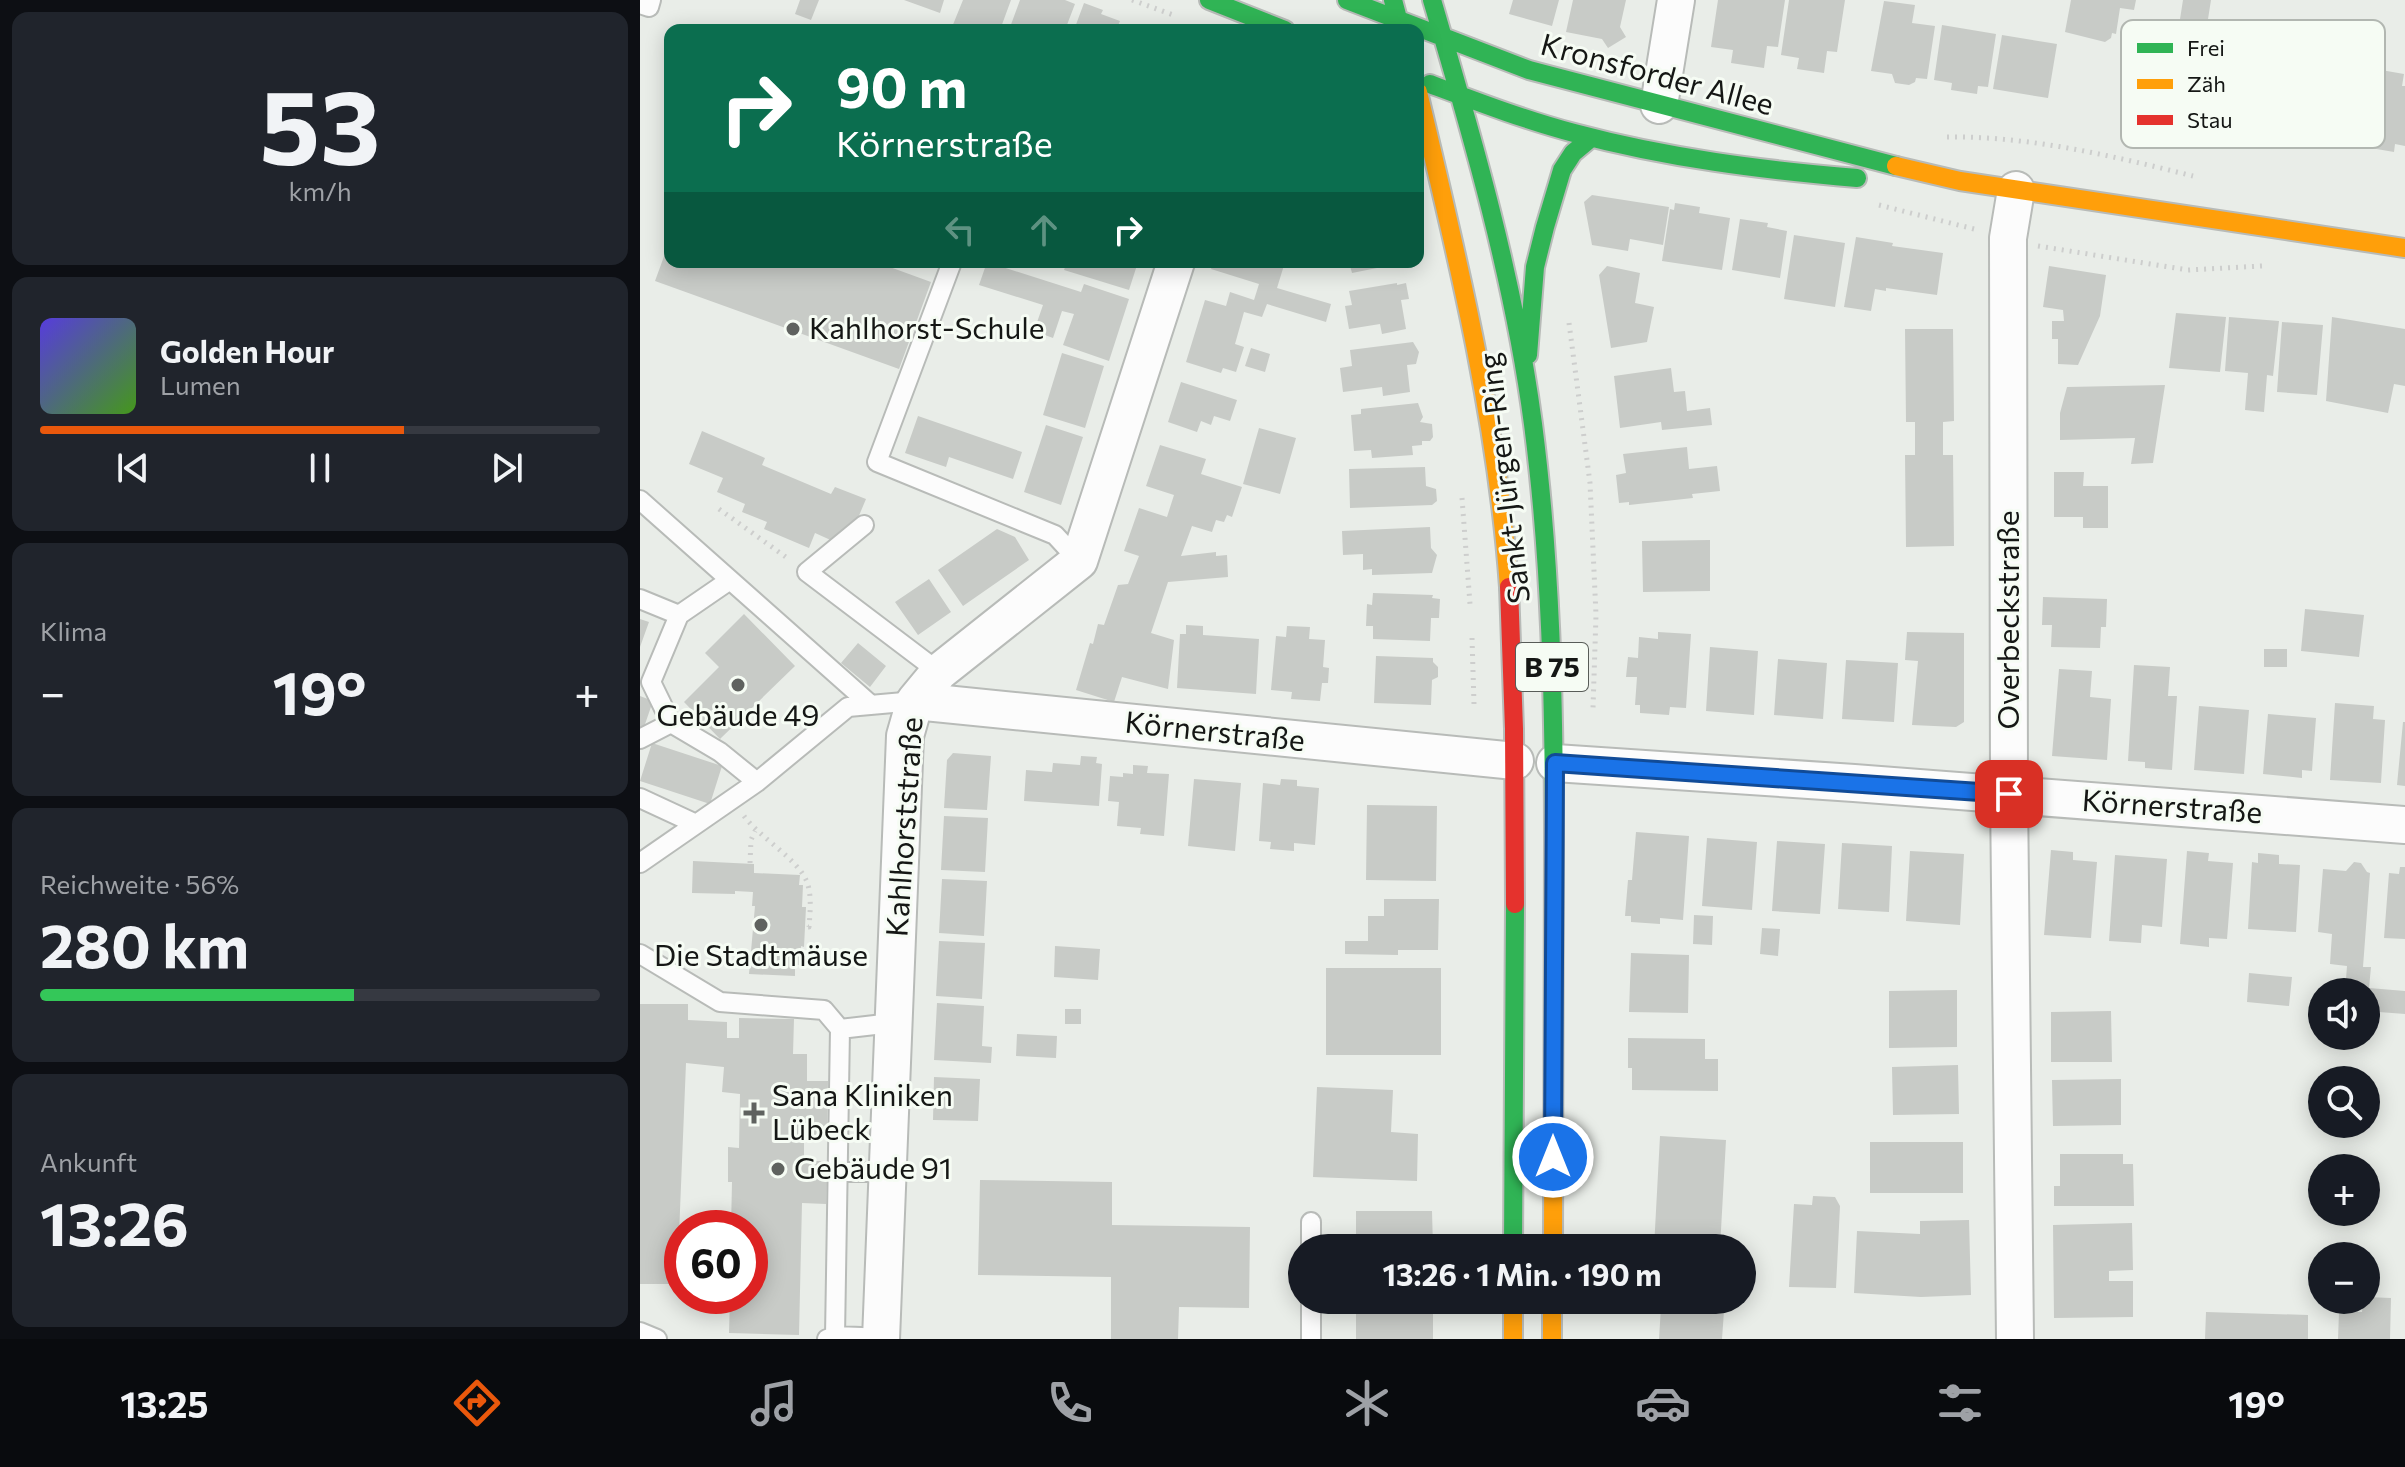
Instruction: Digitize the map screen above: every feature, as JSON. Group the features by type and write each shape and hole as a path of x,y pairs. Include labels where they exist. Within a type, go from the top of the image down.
{"main road":[{"path":"1209,0 1261,24"},
{"name":"Kronsforder Allee","path":"1347,0 1396,24"},
{"path":"1393,0 1399,24"},
{"name":"Sankt-Jürgen-Ring","path":"1432,0 1461,95 1496,238 1525,381 1540,480 1555,763 1553,1234"},
{"name":"Kronsforder Allee","path":"1424,34 1529,70 1960,181 2405,248"},
{"name":"Kronsforder Allee","path":"1424,81 1515,116 1591,138 1774,171 1857,178 1960,181"},
{"name":"Sankt-Jürgen-Ring","path":"1424,117 1485,390 1500,489 1511,616 1515,761 1513,1234"},
{"path":"1525,381 1535,267 1545,227 1562,170 1573,153 1591,138"},
{"path":"1513,1314 1513,1339"},
{"path":"1552,1314 1552,1339"}],"street":[{"path":"1659,105 1676,0"},
{"name":"Overbeckstraße","path":"2015,1339 2009,794 2008,238 2016,190"},
{"path":"1079,561 1174,268"},
{"name":"Kahlhorststraße","path":"885,1338 886,1172 905,736 915,701 939,672 1079,561"},
{"name":"Körnerstraße","path":"915,701 1515,761"},
{"name":"Körnerstraße","path":"1555,763 2405,825"}],"lane":[{"path":"640,4 649,7 651,0"},
{"path":"950,268 877,462 1055,535 1079,561"},
{"path":"640,500 871,705"},
{"path":"864,525 807,572 939,672"},
{"path":"730,580 679,615 651,682 671,723 720,752 757,782"},
{"path":"640,599 679,615"},
{"path":"640,863 757,782 848,707 915,701"},
{"path":"640,739 671,723"},
{"path":"640,798 696,824"},
{"path":"640,954 720,1002 824,1010 840,1029 831,1338 885,1338"},
{"path":"840,1029 892,1023"},
{"path":"837,1172 886,1172"},
{"path":"1311,1222 1311,1234"},
{"path":"1311,1314 1311,1339"},
{"path":"640,1332 657,1339"}],"path":[{"path":"1935,138 1974,137 2105,154 2198,177"},
{"path":"1878,205 2035,245 2188,270 2264,266"},
{"path":"1568,316 1590,483 1596,615"},
{"path":"719,509 807,572"},
{"path":"750,863 751,840 755,831 797,868 807,882 809,927 805,927"}],"building":[{"path":"800,0 819,0 811,20 795,14"},
{"path":"904,0 944,0 940,13"},
{"path":"963,0 1011,0 1002,24 953,24"},
{"path":"1020,0 1065,0 1075,4 1067,24 1011,24"},
{"path":"1513,0 1559,0 1552,26 1509,14"},
{"path":"1573,0 1626,0 1620,27 1626,37 1608,48 1602,39 1566,32"},
{"path":"1718,0 1785,0 1778,47 1767,46 1764,68 1731,63 1733,50 1711,47"},
{"path":"1789,0 1845,0 1837,52 1827,51 1824,73 1797,69 1799,58 1781,55"},
{"path":"2071,0 2136,0 2134,10 2120,8 2116,34 2112,33 2105,42 2065,32"},
{"path":"2183,0 2211,0 2208,20 2180,20"},
{"path":"1884,1 1915,5 1912,23 1935,26 1927,79 1916,78 1909,85 1895,83 1892,74 1871,71"},
{"path":"1084,3 1120,21 1119,24 1076,24"},
{"path":"1942,25 1996,34 1988,87 1978,86 1977,94 1951,90 1952,83 1934,80"},
{"path":"2002,35 2057,44 2048,98 1993,89"},
{"path":"2385,71 2404,74 2405,146 2395,144 2394,152 2371,148 2385,148"},
{"path":"1592,195 1669,207 1663,245 1630,239 1628,251 1592,245 1584,202"},
{"path":"1675,203 1700,207 1699,213 1730,218 1722,270 1662,261 1670,209 1674,210"},
{"path":"1740,219 1768,223 1767,227 1787,231 1780,278 1732,270"},
{"path":"1794,235 1845,243 1835,307 1784,299"},
{"path":"1856,237 1943,253 1937,295 1875,289 1871,311 1844,307"},
{"path":"664,256 664,268 892,268 931,282 899,369 655,281"},
{"path":"1607,266 1640,273 1635,303 1654,307 1647,342 1611,348 1599,275"},
{"path":"2049,266 2106,275 2100,316 2078,365 2058,364 2058,339 2052,339 2052,321 2064,321 2063,310 2043,307"},
{"path":"985,268 1006,268 1081,292 1084,284 1129,299 1109,361 1063,345 1074,314 1062,311 1053,338 1034,331 1043,305 979,285"},
{"path":"1065,268 1136,268 1129,290"},
{"path":"1283,268 1277,288 1331,304 1326,322 1267,304 1262,317 1244,312 1235,344 1244,347 1236,372 1223,368 1221,373 1186,362 1205,300 1226,306 1230,292 1254,300 1259,284 1211,269"},
{"path":"1351,268 1377,268 1352,273"},
{"path":"1406,283 1409,299 1401,300 1406,329 1382,334 1380,324 1349,329 1345,306 1352,305 1349,291"},
{"path":"2176,313 2226,317 2220,372 2169,368"},
{"path":"2229,317 2279,321 2273,376 2267,375 2264,412 2245,410 2248,373 2225,371"},
{"path":"2332,317 2405,329 2405,386 2394,384 2388,413 2326,401"},
{"path":"2282,322 2323,325 2317,395 2277,392"},
{"path":"1905,329 1953,329 1954,421 1943,422 1943,455 1953,455 1954,546 1906,547 1905,455 1915,455 1915,422 1906,422"},
{"path":"1413,342 1419,352 1416,364 1407,365 1410,392 1383,396 1382,387 1343,392 1340,368 1352,366 1350,350"},
{"path":"1251,348 1270,354 1265,372 1245,366"},
{"path":"1062,353 1104,366 1085,428 1043,415"},
{"path":"1671,368 1674,392 1685,391 1687,411 1710,408 1712,425 1662,430 1661,422 1620,428 1614,376"},
{"path":"1181,382 1237,400 1230,421 1214,416 1211,425 1201,421 1197,432 1168,422"},
{"path":"2165,385 2153,463 2131,464 2135,438 2060,440 2060,413 2067,387"},
{"path":"1418,403 1423,417 1420,422 1432,424 1433,437 1430,441 1422,441 1422,445 1412,446 1413,455 1372,458 1371,450 1354,451 1351,415 1361,414 1361,409"},
{"path":"918,416 1022,452 1013,479 949,457 946,467 905,453"},
{"path":"1046,425 1083,437 1061,505 1024,492"},
{"path":"1259,428 1296,438 1280,494 1243,484"},
{"path":"702,431 765,458 762,465 831,494 835,487 866,499 853,530 835,542 815,533 809,548 764,529 767,522 742,512 745,504 717,492 723,478 689,464"},
{"path":"1160,445 1206,459 1201,474 1242,487 1232,517 1227,515 1224,522 1216,520 1212,532 1192,526 1181,556 1216,552 1216,556 1227,555 1228,577 1168,582 1151,633 1174,640 1168,689 1122,677 1114,702 1076,690 1098,624 1104,625 1118,585 1128,584 1139,556 1124,551 1139,508 1167,517 1174,495 1146,486"},
{"path":"1687,447 1689,469 1717,466 1720,491 1692,494 1693,498 1629,505 1629,502 1619,503 1616,475 1626,473 1623,454"},
{"path":"1425,467 1426,486 1436,489 1437,501 1432,505 1350,508 1349,469"},
{"path":"2054,472 2084,472 2083,486 2108,486 2108,528 2083,528 2083,517 2054,517"},
{"path":"1430,527 1431,548 1437,555 1432,573 1372,575 1372,569 1363,570 1363,554 1343,555 1342,531"},
{"path":"997,529 1015,537 1029,560 963,606 938,570"},
{"path":"1710,540 1710,591 1643,592 1642,541"},
{"path":"929,579 951,612 918,635 895,602"},
{"path":"1373,593 1433,595 1432,598 1440,599 1439,618 1431,618 1430,641 1373,639 1373,626 1366,626 1367,604 1372,605"},
{"path":"2043,597 2107,599 2106,627 2101,627 2100,648 2051,647 2052,625 2042,625"},
{"path":"2305,609 2364,615 2359,657 2301,651"},
{"name":"Gebäude 49","path":"744,614 795,666 720,739 684,702 719,667 705,653"},
{"path":"640,619 649,622 640,647"},
{"path":"1186,625 1203,626 1203,635 1259,639 1256,694 1177,688 1180,634 1186,634"},
{"path":"1287,626 1310,627 1309,639 1325,640 1323,667 1329,668 1328,683 1322,683 1320,701 1291,699 1292,692 1271,690 1276,636 1286,637"},
{"path":"1658,632 1691,634 1686,708 1670,707 1669,715 1640,713 1640,705 1635,705 1637,677 1626,677 1628,657 1638,658 1639,637 1658,639"},
{"path":"1907,632 1964,633 1964,722 1956,727 1912,725 1918,661 1905,660"},
{"path":"858,643 886,666 870,687 841,663"},
{"path":"1710,647 1758,651 1754,715 1706,711"},
{"path":"2264,649 2287,649 2287,667 2264,667"},
{"path":"1376,656 1433,658 1438,667 1438,677 1432,680 1431,705 1374,703"},
{"path":"1778,659 1827,663 1823,719 1774,715"},
{"path":"1846,660 1898,663 1894,722 1842,719"},
{"path":"2134,665 2170,667 2168,696 2177,696 2172,770 2145,768 2145,762 2128,761"},
{"path":"2059,669 2092,671 2090,697 2111,699 2107,760 2052,756"},
{"path":"640,696 653,701 643,730 640,729"},
{"path":"2335,703 2374,706 2373,719 2385,720 2381,783 2330,780"},
{"path":"2199,706 2249,710 2244,774 2194,770"},
{"path":"2268,714 2316,718 2312,771 2302,770 2302,778 2263,774"},
{"path":"2405,722 2405,786 2397,785"},
{"path":"652,743 722,766 710,804 640,781"},
{"path":"953,753 991,756 987,810 944,808 947,760"},
{"path":"1081,756 1097,757 1096,763 1102,764 1099,806 1024,801 1026,770 1052,772 1053,763 1080,765"},
{"path":"1133,765 1148,766 1147,773 1169,774 1164,836 1140,834 1141,828 1117,826 1119,802 1108,801 1110,776 1133,774"},
{"path":"1194,779 1241,783 1235,851 1188,846"},
{"path":"1281,779 1297,780 1297,786 1319,788 1315,845 1294,843 1294,851 1270,849 1271,842 1259,841 1263,783 1280,785"},
{"path":"1367,805 1437,806 1436,881 1366,880"},
{"path":"944,816 988,818 985,872 941,870"},
{"path":"1636,832 1689,836 1683,920 1660,918 1660,924 1631,922 1631,916 1625,916"},
{"path":"1707,838 1757,842 1752,910 1702,906"},
{"path":"1777,841 1825,844 1820,914 1772,911"},
{"path":"1842,843 1892,846 1889,912 1838,909"},
{"path":"2051,850 2073,852 2073,860 2097,862 2091,938 2044,935"},
{"path":"1910,851 1964,854 1960,925 1906,921"},
{"path":"2187,851 2209,853 2208,861 2233,863 2227,939 2209,938 2209,947 2180,944"},
{"path":"2258,853 2279,855 2279,864 2300,865 2296,932 2248,929 2252,862 2258,863"},
{"path":"2115,855 2167,859 2162,927 2142,925 2141,943 2109,941"},
{"path":"693,861 754,864 754,873 800,875 802,907 806,907 804,947 801,946 800,965 795,965 795,976 749,974 755,906 752,906 753,892 692,893"},
{"path":"2354,862 2361,863 2370,873 2363,967 2371,967 2370,978 2346,978 2347,966 2330,964 2332,934 2318,932 2323,869 2346,871"},
{"path":"2400,867 2405,867 2405,939 2384,938 2389,873 2399,874"},
{"path":"942,879 987,881 984,936 939,933"},
{"path":"1384,899 1439,899 1438,950 1398,950 1398,955 1345,954 1345,941 1368,941 1368,916 1384,916"},
{"path":"1694,915 1713,916 1712,945 1693,944"},
{"path":"1762,928 1780,929 1778,956 1760,954"},
{"path":"939,941 985,943 982,999 936,996"},
{"path":"1055,946 1100,949 1098,980 1054,977"},
{"path":"1631,953 1689,955 1688,1013 1629,1012"},
{"path":"1326,968 1441,968 1441,1055 1326,1055"},
{"path":"2249,973 2292,977 2289,1006 2247,1002"},
{"path":"2380,989 2405,991 2405,1014 2380,1012"},
{"path":"1957,990 1957,1047 1889,1048 1889,991"},
{"path":"937,1003 984,1006 982,1046 992,1047 991,1063 934,1060"},
{"name":"Gebäude 91","path":"640,1004 688,1004 688,1020 727,1022 727,1038 739,1038 739,1018 794,1019 793,1054 807,1054 807,1081 828,1081 827,1137 804,1137 804,1161 827,1161 827,1177 826,1204 802,1203 799,1335 729,1333 730,1314 768,1314 768,1210 731,1210 728,1147 739,1148 740,1094 722,1092 724,1067 686,1063 680,1210 664,1210 664,1284 640,1284"},
{"path":"1065,1009 1081,1009 1081,1024 1065,1024"},
{"path":"2111,1011 2112,1062 2051,1062 2051,1012"},
{"path":"1017,1034 1057,1036 1056,1058 1016,1056"},
{"path":"1628,1038 1705,1039 1705,1059 1718,1059 1718,1091 1632,1090"},
{"path":"1958,1065 1959,1114 1893,1115 1892,1067"},
{"path":"934,1077 980,1079 978,1121 933,1120"},
{"path":"2121,1079 2121,1125 2053,1126 2052,1080"},
{"path":"1317,1087 1393,1090 1391,1132 1418,1134 1417,1181 1313,1177"},
{"path":"1660,1136 1726,1140 1721,1234 1655,1234"},
{"path":"1870,1142 1963,1142 1963,1193 1870,1193"},
{"path":"2060,1154 2123,1154 2123,1164 2133,1164 2134,1206 2054,1206 2054,1186 2060,1186"},
{"path":"980,1180 1112,1182 1112,1225 1250,1227 1249,1308 1179,1307 1178,1339 1111,1339 1111,1277 978,1275"},
{"path":"1813,1196 1835,1197 1840,1206 1836,1288 1789,1287 1794,1204 1812,1205"},
{"path":"1356,1211 1432,1211 1433,1234 1356,1234"},
{"path":"1969,1220 1971,1295 1921,1297 1854,1293 1857,1231 1920,1234 1920,1221"},
{"path":"2132,1223 2133,1270 2109,1271 2109,1281 2133,1281 2133,1317 2054,1318 2053,1225"},
{"path":"2380,1298 2391,1298 2390,1339 2338,1339 2339,1314 2380,1314"},
{"path":"2206,1312 2308,1315 2308,1339 2205,1339"},
{"path":"1356,1314 1433,1314 1433,1339 1356,1339"},
{"path":"1661,1314 1724,1314 1722,1339 1659,1339"}],"traffic: fast":[{"path":"1209,0 1270,24"},
{"path":"1347,0 1409,24"},
{"path":"1393,0 1399,24"},
{"path":"1432,0 1504,263 1533,424 1544,528 1550,632 1554,841"},
{"path":"1424,30 1529,70 1896,166"},
{"path":"1430,84 1538,122 1609,142 1715,162 1857,178"},
{"path":"1528,355 1535,267 1545,227 1562,170 1573,153 1591,138"},
{"path":"1513,1234 1515,904"}],"traffic: slow":[{"path":"1424,118 1474,338 1495,461 1509,587"},
{"path":"1896,166 1960,181 2405,248"},
{"path":"1553,1234 1554,841"},
{"path":"1513,1314 1513,1339"},
{"path":"1552,1314 1552,1339"}],"traffic: jam":[{"path":"1509,587 1515,904"}],"place":[{"name":"Kahlhorst-Schule","path":"793,329"},
{"name":"Gebäude 49","path":"738,685"},
{"name":"Die Stadtmäuse","path":"761,925"},
{"name":"Sana Kliniken Lübeck","path":"754,1113"},
{"name":"Gebäude 91","path":"778,1169"}],"route":[{"path":"1553,1157 1555,763 2009,794"}]}
